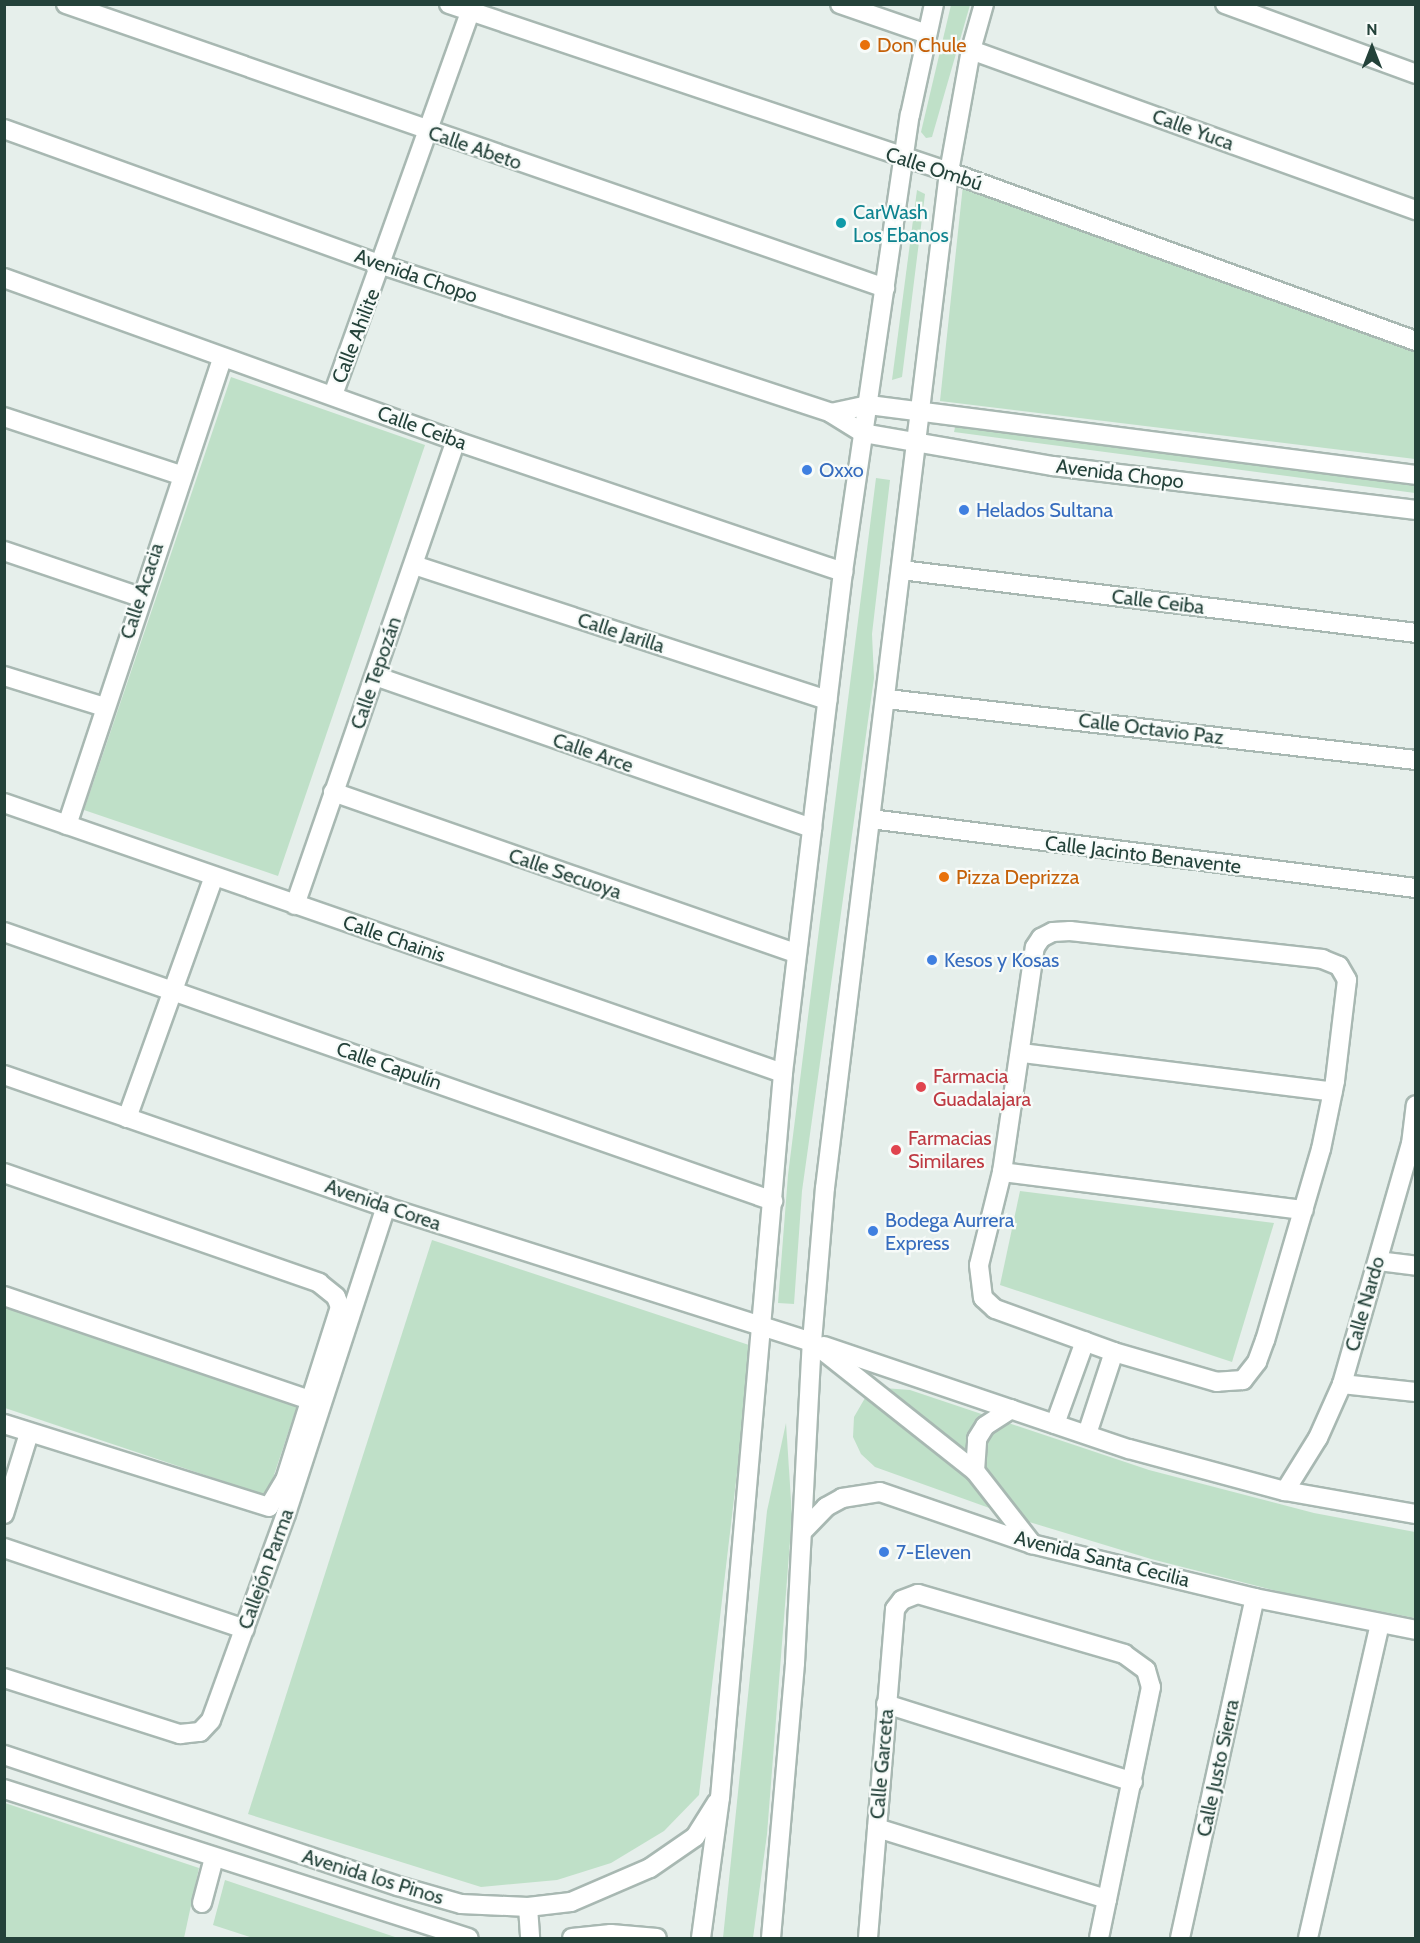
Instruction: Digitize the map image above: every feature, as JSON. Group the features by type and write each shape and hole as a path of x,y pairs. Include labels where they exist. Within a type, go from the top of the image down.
{"street":[{"name":"Calle Abeto","path":"66,4 427,132 885,288"},
{"name":"Calle Ombú","path":"449,4 472,8 903,160 949,172 1416,341"},
{"path":"840,4 927,34"},
{"path":"701,1938 720,1798 764,1330 783,1073 812,828 843,572 903,160 934,4"},
{"path":"771,1938 804,1530 812,1342 825,1188 887,699 914,444 949,172 971,50 984,4"},
{"path":"1225,4 1416,74"},
{"name":"Calle Ahilite","path":"333,395 382,265 472,8"},
{"name":"Calle Yuca","path":"971,50 1416,210"},
{"name":"Avenida Chopo","path":"4,129 382,265 831,413 863,433 914,444 1053,466 1416,510"},
{"name":"Calle Ceiba","path":"4,278 456,441 843,572"},
{"name":"Calle Acacia","path":"67,825 180,475 222,358"},
{"name":"Avenida Chopo","path":"831,413 869,405 1416,475"},
{"path":"4,417 180,475"},
{"name":"Calle Tepozán","path":"295,905 456,441"},
{"path":"4,550 140,597"},
{"name":"Calle Jarilla","path":"414,565 828,700"},
{"name":"Calle Ceiba","path":"901,570 1416,633"},
{"path":"4,676 104,708"},
{"name":"Calle Arce","path":"375,676 812,828"},
{"name":"Calle Octavio Paz","path":"887,699 1416,760"},
{"name":"Calle Secuoya","path":"333,792 797,954"},
{"name":"Calle Chainis","path":"4,803 783,1073"},
{"name":"Calle Jacinto Benavente","path":"871,819 1416,888"},
{"path":"127,1118 214,877"},
{"name":"Calle Capulín","path":"4,932 773,1201"},
{"path":"1053,932 1322,959 1339,966 1347,980 1333,1092 1304,1210 1257,1362 1243,1380 1217,1382 1114,1352 994,1309 983,1298 979,1265 1002,1172 1022,1053 1035,948 1041,938 1053,932"},
{"path":"1022,1053 1333,1092"},
{"name":"Avenida Corea","path":"4,1075 386,1207 764,1330 812,1342"},
{"name":"Calle Nardo","path":"1285,1491 1318,1438 1342,1384 1413,1145 1416,1105"},
{"path":"1002,1172 1304,1210"},
{"path":"4,1173 319,1283 336,1297 339,1313 280,1494 273,1504 261,1507 4,1424"},
{"name":"Callejón Parma","path":"4,1678 180,1734 200,1732 211,1720 323,1405 386,1207"},
{"path":"1378,1261 1416,1266"},
{"path":"4,1296 310,1400"},
{"path":"1055,1424 1085,1341"},
{"path":"812,1342 1055,1424 1285,1491 1416,1514"},
{"path":"812,1342 975,1471 1032,1544"},
{"path":"1087,1434 1114,1352"},
{"path":"1342,1384 1416,1392"},
{"path":"975,1471 976,1440 985,1426 1011,1409"},
{"path":"4,1514 29,1433"},
{"name":"Avenida Santa Cecilia","path":"804,1530 826,1507 842,1498 880,1492 1032,1544 1255,1598 1416,1630"},
{"path":"4,1548 245,1629"},
{"name":"Calle Garceta","path":"868,1938 886,1704 896,1609 910,1597 918,1594 1134,1658 1146,1670 1151,1687 1133,1782"},
{"name":"Calle Justo Sierra","path":"1180,1938 1255,1598"},
{"path":"1308,1938 1380,1624"},
{"path":"886,1704 1133,1782 1099,1938"},
{"name":"Avenida los Pinos","path":"4,1755 398,1886 461,1904 528,1908 571,1902 650,1868 694,1837 720,1798"},
{"name":"Avenida los Pinos","path":"4,1789 469,1938"},
{"path":"877,1828 1107,1899"},
{"path":"201,1903 214,1857"},
{"path":"528,1908 530,1938"},
{"path":"572,1938 612,1934 657,1938"}],"green space":[{"path":"951,5 970,5 932,137 926,138 921,132"},
{"path":"963,185 1415,352 1415,459 940,401"},
{"path":"917,190 925,194 902,377 892,380"},
{"path":"231,377 425,445 278,876 84,810"},
{"path":"956,423 1415,479 1415,493 954,432"},
{"path":"876,478 890,480 872,634 874,678 802,1191 794,1304 778,1303 788,1175"},
{"path":"1020,1191 1274,1223 1232,1362 1000,1285"},
{"path":"432,1240 752,1346 699,1795 664,1831 611,1863 557,1880 481,1887 248,1814"},
{"path":"5,1307 297,1406 267,1496 5,1408"},
{"path":"884,1388 910,1390 1149,1470 1314,1513 1415,1532 1415,1618 1285,1593 1151,1559 1026,1521 875,1467 861,1454 853,1437 854,1417 865,1398"},
{"path":"786,1423 792,1516 767,1834 753,1938 723,1938 767,1511"},
{"path":"5,1803 199,1868 184,1938 5,1938"},
{"path":"225,1880 398,1938 253,1938 213,1925"}],"place":[{"name":"Don Chule","path":"865,45"},
{"name":"CarWash Los Ebanos","path":"841,223"},
{"name":"Oxxo","path":"807,470"},
{"name":"Helados Sultana","path":"964,510"},
{"name":"Pizza Deprizza","path":"944,877"},
{"name":"Kesos y Kosas","path":"932,960"},
{"name":"Farmacia Guadalajara","path":"921,1087"},
{"name":"Farmacias Similares","path":"896,1150"},
{"name":"Bodega Aurrera Express","path":"873,1231"},
{"name":"7-Eleven","path":"884,1552"}]}
